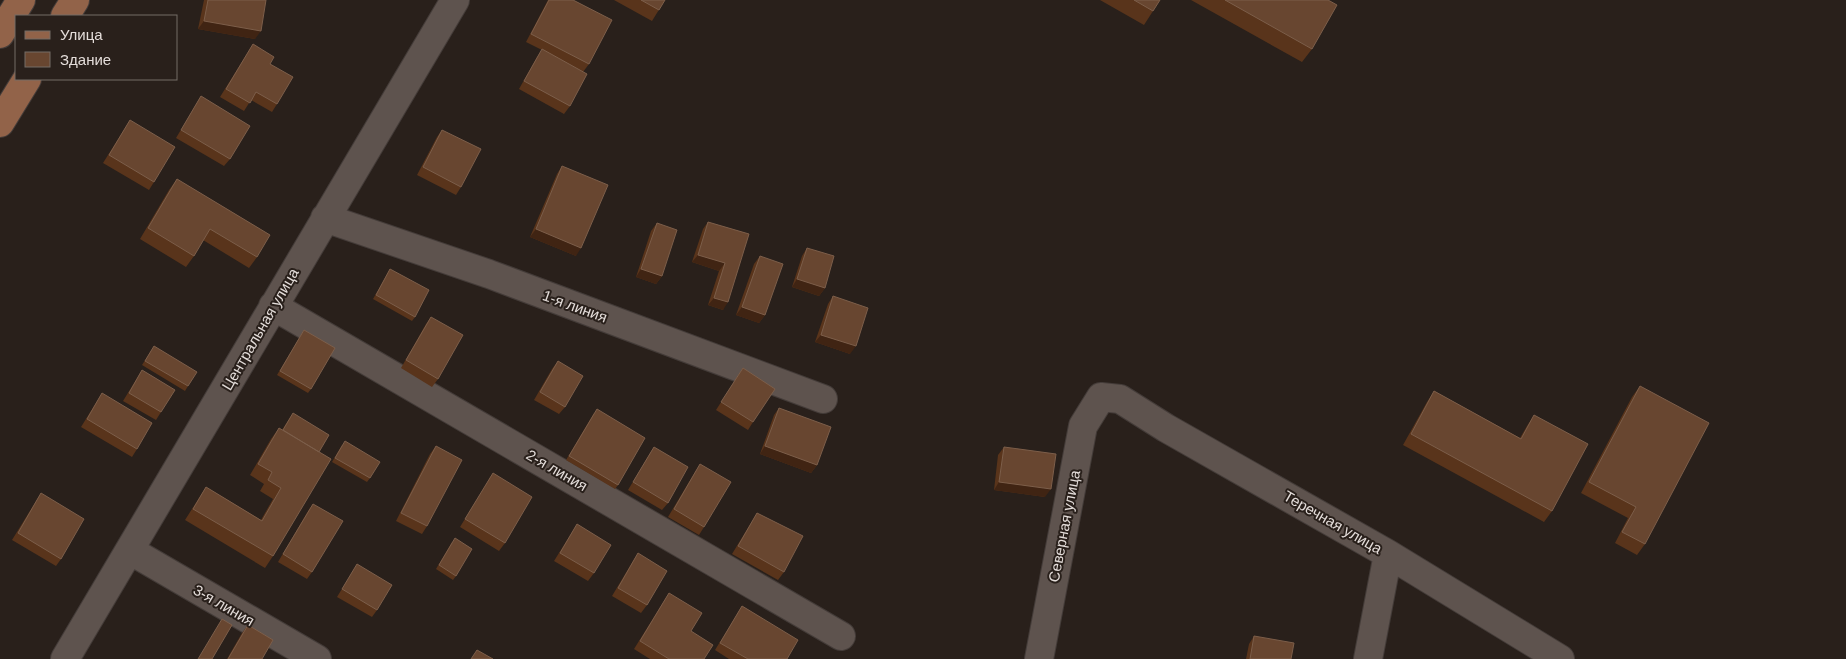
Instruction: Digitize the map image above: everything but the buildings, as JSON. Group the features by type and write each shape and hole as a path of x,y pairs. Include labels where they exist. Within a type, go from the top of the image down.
{"main road":[{"path":"0,34 21,0"},
{"path":"66,15 74,0"},
{"path":"0,123 26,80"}],"street":[{"name":"Центральная улица","path":"65,659 455,0"},
{"name":"1-я линия","path":"326,218 489,274 823,398"},
{"name":"2-я линия","path":"274,306 841,636"},
{"name":"Теречная улица","path":"1101,397 1120,399 1166,428 1388,554 1560,659"},
{"name":"Северная улица","path":"1039,659 1082,426 1101,397"},
{"name":"3-я линия","path":"131,550 317,659"},
{"path":"1368,659 1388,554"}]}
